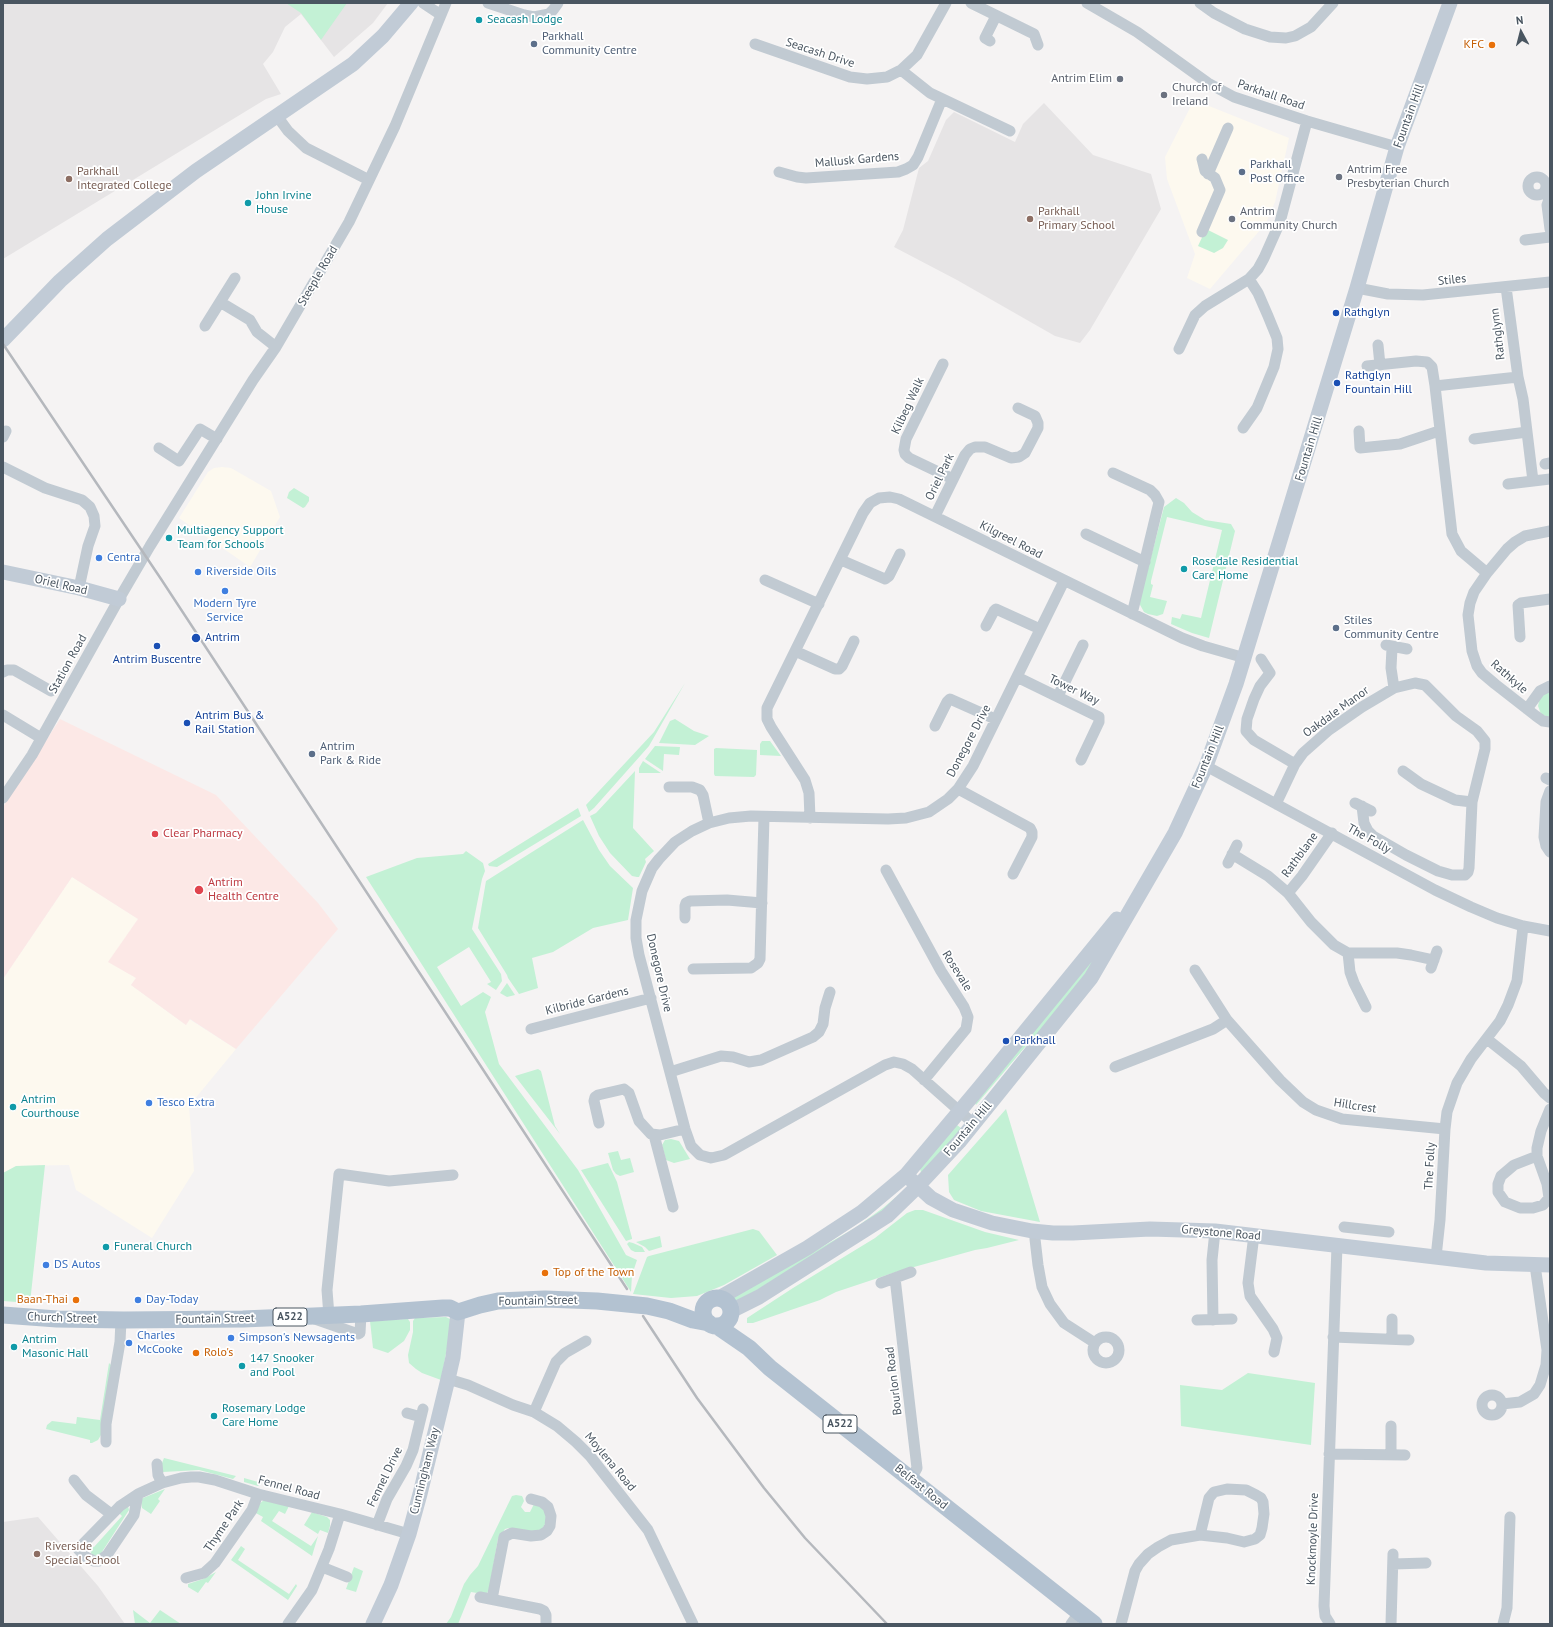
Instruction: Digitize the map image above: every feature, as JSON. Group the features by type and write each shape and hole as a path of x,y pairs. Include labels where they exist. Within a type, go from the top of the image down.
{"main road":[{"name":"Fountain Street","path":"121,1320 308,1317 443,1308 450,1308 458,1312 498,1301 522,1299 597,1301 633,1304 669,1311 693,1320 713,1325"},
{"name":"Fountain Street","path":"669,1311 694,1307 714,1299"},
{"name":"A522","path":"714,1299 727,1302 731,1313"},
{"path":"714,1299 705,1304 703,1312 704,1316 713,1325 727,1322 731,1313"},
{"name":"Belfast Road","path":"731,1313 737,1329 749,1348"},
{"name":"Church Street","path":"3,1315 57,1319 121,1320"},
{"name":"Belfast Road","path":"713,1325 749,1348 770,1368 911,1479 1075,1618 1094,1624"}],"street":[{"path":"3,340 13,328 60,282 107,239 196,171 353,64 383,36 411,3"},
{"path":"423,3 442,15"},
{"name":"Steeple Road","path":"153,541 253,380 276,347 349,222 395,126 446,3"},
{"path":"488,3 505,6 528,16 541,16 551,12 558,3"},
{"name":"Seacash Drive","path":"755,44 850,77 877,78 891,76 902,70 917,55 946,3"},
{"path":"971,3 1034,34 1038,45"},
{"name":"Parkhall Road","path":"1087,3 1137,32 1221,90 1247,102 1397,147"},
{"path":"1200,3 1214,13 1245,29 1270,37 1286,38 1299,34 1311,27 1333,3"},
{"name":"Fountain Hill","path":"731,1313 887,1216 917,1187 974,1124 1091,978 1175,833 1206,766 1245,658 1357,288 1397,147 1450,3"},
{"path":"990,41 985,38 996,16"},
{"path":"902,70 925,90 1010,131"},
{"name":"Mallusk Gardens","path":"779,172 806,178 892,172 906,169 913,165 918,157 942,99"},
{"path":"277,116 288,131 306,148 369,180"},
{"path":"1179,349 1196,313 1249,279 1258,269 1280,222 1307,121"},
{"path":"1208,174 1228,128"},
{"path":"1202,159 1205,171 1215,178 1220,190 1202,232"},
{"path":"1548,195 1547,205 1550,229"},
{"path":"1525,240 1550,237"},
{"path":"205,326 235,278"},
{"path":"1243,428 1257,408 1274,367 1278,346 1274,330 1261,298 1249,279"},
{"name":"Stiles","path":"1357,288 1388,294 1412,296 1550,282"},
{"name":"Rathglynn","path":"1506,287 1533,481"},
{"path":"220,302 250,320 257,332 276,347"},
{"path":"1378,345 1380,365"},
{"path":"1367,366 1416,361 1427,362 1432,367 1451,529 1459,548 1487,573"},
{"name":"Kilbeg Walk","path":"943,364 906,439 904,450 905,454 909,458 953,479"},
{"path":"1435,386 1518,377"},
{"name":"Oriel Park","path":"935,516 965,455 970,449 975,447 987,447 1011,458 1019,457 1025,453 1038,428 1038,423 1035,416 1018,408"},
{"path":"159,448 179,461 200,429 217,439"},
{"path":"1359,431 1360,448 1400,444 1440,431"},
{"path":"1474,439 1527,432"},
{"path":"3,467 45,488 82,500 90,507 94,516 95,526 88,546 79,588"},
{"path":"1113,472 1150,490 1158,500 1159,507 1132,614"},
{"path":"1508,484 1550,479"},
{"name":"Kilgreel Road","path":"810,818 809,793 805,780 771,728 767,716 767,710 770,701 863,513 874,501 884,497 895,498 935,516 1182,638 1203,646 1245,658"},
{"name":"Rathkyle","path":"1550,530 1530,534 1515,542 1487,573 1474,592 1468,609 1470,634 1474,659 1477,666 1487,678 1540,719 1550,722"},
{"path":"1086,534 1145,562"},
{"name":"Station Road","path":"3,798 42,738 153,541"},
{"path":"841,560 885,579 890,576 900,554"},
{"name":"Oriel Road","path":"3,572 79,588 119,599"},
{"path":"765,580 819,604"},
{"name":"Donegore Drive","path":"974,1124 924,1080 905,1065 898,1062 888,1064 724,1155 705,1157 697,1153 690,1143 685,1128 650,998 639,955 636,938 636,920 642,891 652,868 666,850 687,834 708,823 736,817 888,819 912,817 934,809 958,789 973,766 1064,581"},
{"path":"1520,637 1518,605 1521,603 1550,599"},
{"path":"986,626 994,611 997,609 1040,630"},
{"path":"795,651 835,669 839,669 842,667 854,641"},
{"path":"1058,696 1083,645"},
{"path":"1394,688 1389,646 1407,649"},
{"path":"1261,659 1270,673 1260,686 1254,699 1247,719 1246,731 1254,740 1296,764"},
{"path":"3,672 7,670 14,670 51,691"},
{"name":"Tower Way","path":"1017,677 1097,715 1099,718 1098,723 1081,760"},
{"name":"Oakdale Manor","path":"1276,804 1303,753 1329,730 1362,707 1394,688 1415,683 1425,685 1456,716 1484,738 1486,745 1472,802 1469,868 1466,874 1460,876 1448,875 1438,871 1373,836 1366,829 1364,824 1363,807"},
{"name":"Rathkyle","path":"1527,709 1540,691 1550,686"},
{"path":"935,726 950,699 995,719"},
{"path":"3,715 42,738"},
{"name":"The Folly","path":"1206,766 1435,890 1498,918 1523,926 1550,931"},
{"path":"1403,771 1421,784 1455,800 1472,802"},
{"path":"669,787 692,787 699,789 703,795 708,823"},
{"path":"958,789 1030,828 1032,837 1013,874"},
{"path":"1550,791 1546,808 1544,837 1546,846 1550,852"},
{"path":"693,970 746,969 751,968 758,963 760,959 764,817"},
{"name":"Rathblane","path":"1288,893 1302,876 1332,833"},
{"name":"Rathblane","path":"1232,854 1268,876 1288,893 1324,937 1348,953"},
{"name":"Rosevale","path":"886,870 940,971 964,1007 968,1017 966,1029 924,1080"},
{"name":"Fountain Hill","path":"714,1299 807,1248 856,1216 906,1174 960,1111 1144,886"},
{"path":"685,918 685,906 690,900 727,900 762,903"},
{"name":"The Folly","path":"1436,1258 1440,1220 1444,1129 1447,1112 1457,1083 1472,1059 1500,1021 1512,996 1518,971 1523,926"},
{"path":"1365,1000 1350,972 1348,953 1397,953 1434,960"},
{"name":"Hillcrest","path":"1195,970 1227,1020 1297,1098 1316,1110 1342,1119 1444,1129"},
{"path":"670,1072 721,1056 733,1057 749,1062 761,1060 813,1037 819,1032 823,1024 825,1008 830,992"},
{"name":"Kilbride Gardens","path":"531,1029 650,998"},
{"path":"1115,1067 1213,1029 1227,1020"},
{"path":"1487,1039 1521,1066 1544,1094 1550,1098"},
{"path":"599,1123 594,1101 595,1097 624,1089 629,1093 641,1126 648,1132 654,1135 667,1134 685,1128"},
{"path":"1537,1156 1514,1165 1501,1176 1498,1184 1498,1192 1505,1202 1520,1208 1533,1208 1543,1205 1549,1198 1549,1190 1537,1156 1538,1142 1550,1109"},
{"path":"654,1135 673,1208"},
{"path":"329,1316 327,1290 339,1174 389,1181 453,1175"},
{"name":"Greystone Road","path":"906,1174 917,1187 931,1198 953,1210 992,1223 1036,1231 1073,1233 1150,1229 1214,1231 1436,1258 1486,1263 1550,1265"},
{"path":"1344,1227 1389,1232"},
{"path":"1366,1249 1367,1229"},
{"path":"1036,1231 1035,1238 1039,1272 1042,1287 1050,1304 1064,1323 1095,1343"},
{"path":"1214,1231 1212,1260 1214,1320"},
{"path":"1254,1235 1248,1283 1250,1296 1275,1333 1276,1338 1274,1352"},
{"name":"Knockmoyle Drive","path":"1330,1624 1325,1616 1324,1606 1336,1246"},
{"path":"1502,1404 1520,1402 1534,1394 1540,1385 1546,1365 1547,1350 1535,1265"},
{"path":"881,1283 911,1272"},
{"name":"Bourlon Road","path":"895,1278 917,1468 911,1479"},
{"name":"Cunningham Way","path":"373,1624 391,1586 409,1534 453,1357 458,1312"},
{"name":"Fountain Street","path":"308,1317 360,1334 361,1314"},
{"path":"1197,1320 1232,1319"},
{"path":"1392,1319 1392,1339"},
{"path":"106,1442 106,1424 120,1342 121,1320"},
{"path":"1333,1337 1409,1340"},
{"path":"534,1412 556,1362 565,1353 586,1341"},
{"name":"Moylena Road","path":"448,1379 468,1385 513,1405 534,1412 557,1426 576,1442 590,1456 648,1530 693,1624"},
{"name":"Fennel Drive","path":"377,1525 387,1499 406,1466 413,1450 422,1413 407,1414"},
{"path":"1391,1426 1391,1454"},
{"path":"1329,1454 1405,1455"},
{"path":"157,1464 158,1475 162,1483"},
{"name":"Fennel Road","path":"138,1494 134,1515 103,1558 93,1561 86,1557 78,1549 120,1506 138,1494 162,1483 180,1478 199,1477 222,1482 258,1494 340,1514 409,1534"},
{"path":"74,1480 86,1494 111,1514"},
{"path":"1121,1624 1132,1582 1139,1564 1148,1554 1158,1546 1171,1540 1200,1535 1227,1538 1244,1542 1255,1539 1260,1535 1262,1528 1264,1502 1256,1494 1246,1490 1227,1489 1214,1492 1208,1498 1200,1535"},
{"name":"Thyme Park","path":"186,1578 204,1573 216,1563 248,1516 258,1494"},
{"path":"492,1599 504,1537 506,1534 512,1533 531,1536 541,1535 547,1531 550,1526 552,1516 548,1507 542,1502 531,1499"},
{"path":"288,1624 312,1590 329,1549 340,1514"},
{"path":"1503,1624 1507,1608 1510,1517"},
{"path":"1391,1624 1393,1559 1426,1564"},
{"path":"322,1567 347,1577"},
{"path":"480,1597 542,1610 546,1615 546,1624"}],"shaded area":[{"name":"Parkhall Integrated College","path":"3,3 388,3 373,23 334,57 301,14 285,27 273,52 263,64 281,94 266,99 3,259"},
{"path":"1194,100 1289,138 1275,202 1266,223 1210,289 1187,278 1195,254 1167,179 1165,157"},
{"name":"Parkhall Primary School","path":"1044,103 1093,155 1151,174 1161,209 1090,330 1080,343 1055,336 957,280 894,247 903,230 919,168 928,161 946,120 954,112 1015,142 1023,124"},
{"path":"214,468 231,468 271,491 280,517 250,567 179,518 208,472"},
{"name":"Antrim Health Centre","path":"60,719 216,795 318,903 338,929 236,1049 190,1019 186,1025 131,985 136,978 108,962 138,919 72,877 3,979 3,807"},
{"path":"72,877 138,919 109,962 136,978 131,985 186,1025 189,1019 236,1049 189,1106 194,1171 152,1238 76,1190 69,1165 16,1166 3,1173 3,979"},
{"name":"Riverside Special School","path":"38,1517 98,1586 125,1624 3,1624 3,1522"}],"green space":[{"path":"286,3 347,3 321,40 301,13"},
{"path":"1206,229 1228,240 1223,248 1214,253 1198,246"},
{"path":"294,488 309,497 309,501 305,507 303,508 287,498 289,492"},
{"path":"1176,498 1184,503 1192,512 1205,520 1231,524 1235,531 1209,638 1171,624 1172,617 1180,619 1182,614 1201,618 1222,530 1167,517 1151,581 1151,584 1153,585 1150,597 1167,601 1163,614 1157,616 1148,614 1144,612 1139,603 1164,507"},
{"path":"685,683 649,746 589,812 586,805 654,732"},
{"path":"1550,691 1550,718 1541,714 1538,706 1540,697"},
{"path":"675,719 694,731 709,736 695,745 659,743 670,721"},
{"path":"762,741 770,741 781,756 760,755 760,744"},
{"path":"655,746 680,747 679,755 664,754 663,771 645,759"},
{"path":"714,749 757,750 756,775 754,777 715,776"},
{"path":"643,761 661,773 639,773 639,768"},
{"path":"635,771 633,828 654,851 645,859 646,862 639,877 632,876 610,853 599,836 590,816 596,813"},
{"path":"578,808 581,816 497,867 489,866 488,864"},
{"path":"583,820 599,850 610,866 633,888 628,920 593,928 553,952 532,958 538,988 519,994 478,928 486,881"},
{"path":"466,851 483,863 485,871 472,929 501,974 502,981 496,990 487,984 491,982 469,947 437,967 461,1006 483,992 491,997 485,1012 499,1064 578,1170 626,1255 637,1260 632,1275 631,1292 366,877 417,858 463,854"},
{"path":"1110,936 1068,1001 1026,1046 976,1105 975,1103"},
{"path":"507,983 515,995 507,997 500,993"},
{"path":"538,1069 541,1071 555,1126 560,1134 515,1076"},
{"path":"1006,1109 1040,1222 981,1211 954,1200 949,1192 948,1175"},
{"path":"957,1125 961,1128 961,1131 921,1173 920,1168"},
{"path":"671,1139 679,1141 690,1159 674,1163 666,1160 662,1145 665,1140"},
{"path":"618,1151 621,1160 630,1158 634,1172 620,1176 616,1174 613,1170 608,1153"},
{"path":"608,1163 617,1182 632,1238 626,1241 581,1170"},
{"path":"45,1165 30,1303 3,1301 3,1173 16,1166"},
{"path":"902,1192 886,1210 736,1303 734,1300 733,1298 855,1228"},
{"path":"915,1210 923,1210 985,1232 1019,1240 975,1250 896,1272 836,1292 820,1300 753,1323 747,1323 747,1318 875,1238 907,1213"},
{"path":"753,1229 759,1231 777,1255 724,1285 697,1296 671,1298 633,1294 647,1257"},
{"path":"660,1236 662,1247 649,1251 636,1242"},
{"path":"629,1242 642,1247 645,1252 635,1252 631,1250 627,1244"},
{"path":"446,1317 452,1322 441,1380 422,1373 416,1369 409,1363 408,1355 413,1332 413,1321 415,1318"},
{"path":"408,1319 410,1322 410,1330 404,1341 388,1353 373,1348 370,1321"},
{"path":"109,1363 111,1365 101,1435 98,1440 90,1443 90,1440 46,1429 47,1425 52,1421 76,1424 77,1417 100,1420"},
{"path":"1248,1373 1315,1383 1311,1445 1181,1426 1180,1385 1222,1390"},
{"path":"164,1458 236,1476 233,1479 199,1470 163,1472 160,1468"},
{"path":"244,1478 261,1483 258,1486 244,1482"},
{"path":"165,1489 158,1499 160,1501 151,1514 142,1508 141,1501 143,1498"},
{"path":"512,1496 522,1496 524,1501 521,1507 525,1512 530,1512 534,1504 541,1504 549,1518 542,1529 536,1532 509,1528 505,1529 498,1539 489,1590 487,1593 471,1592 458,1624 446,1624 451,1617 464,1584 478,1566"},
{"path":"264,1500 289,1506 285,1514 279,1511 272,1521 311,1546 318,1536 312,1556 261,1521 263,1517 254,1512 259,1504"},
{"path":"128,1506 129,1510 100,1555 92,1555 89,1548 90,1545 94,1547 122,1516 119,1513"},
{"path":"312,1512 327,1517 330,1520 328,1533 320,1530 318,1534 304,1525"},
{"path":"241,1546 245,1549 238,1560 289,1594 296,1584 297,1586 288,1600 231,1560"},
{"path":"354,1567 363,1571 356,1592 346,1589"},
{"path":"216,1572 198,1593 188,1587 188,1584 203,1579"},
{"path":"133,1610 150,1623 160,1610 181,1624 135,1624"}],"railway":[{"path":"3,344 161,579 627,1289"},
{"path":"643,1316 697,1398 764,1488 805,1538 887,1624"}],"place":[{"name":"Seacash Lodge","path":"479,20"},
{"name":"Parkhall Community Centre","path":"534,44"},
{"name":"KFC","path":"1492,45"},
{"name":"Antrim Elim","path":"1120,79"},
{"name":"Church of Ireland","path":"1164,95"},
{"name":"Parkhall Post Office","path":"1242,172"},
{"name":"Antrim Free Presbyterian Church","path":"1339,177"},
{"name":"Parkhall Integrated College","path":"69,179"},
{"name":"John Irvine House","path":"248,203"},
{"name":"Parkhall Primary School","path":"1030,219"},
{"name":"Antrim Community Church","path":"1232,219"},
{"name":"Rathglyn","path":"1336,313"},
{"name":"Rathglyn Fountain Hill","path":"1337,383"},
{"name":"Multiagency Support Team for Schools","path":"169,538"},
{"name":"Centra","path":"99,558"},
{"name":"Rosedale Residential Care Home","path":"1184,569"},
{"name":"Riverside Oils","path":"198,572"},
{"name":"Modern Tyre Service","path":"225,591"},
{"name":"Stiles Community Centre","path":"1336,628"},
{"name":"Antrim","path":"196,638"},
{"name":"Antrim Buscentre","path":"157,646"},
{"name":"Antrim Bus & Rail Station","path":"187,723"},
{"name":"Antrim Park & Ride","path":"312,754"},
{"name":"Clear Pharmacy","path":"155,834"},
{"name":"Antrim Health Centre","path":"199,890"},
{"name":"Parkhall","path":"1006,1041"},
{"name":"Tesco Extra","path":"149,1103"},
{"name":"Antrim Courthouse","path":"13,1107"},
{"name":"Funeral Church","path":"106,1247"},
{"name":"DS Autos","path":"46,1265"},
{"name":"Top of the Town","path":"545,1273"},
{"name":"Baan-Thai","path":"76,1300"},
{"name":"Day-Today","path":"138,1300"},
{"name":"Simpson's Newsagents","path":"231,1338"},
{"name":"Charles McCooke","path":"129,1343"},
{"name":"Antrim Masonic Hall","path":"14,1347"},
{"name":"Rolo's","path":"196,1353"},
{"name":"147 Snooker and Pool","path":"242,1366"},
{"name":"Rosemary Lodge Care Home","path":"214,1416"},
{"name":"Riverside Special School","path":"37,1554"}]}
